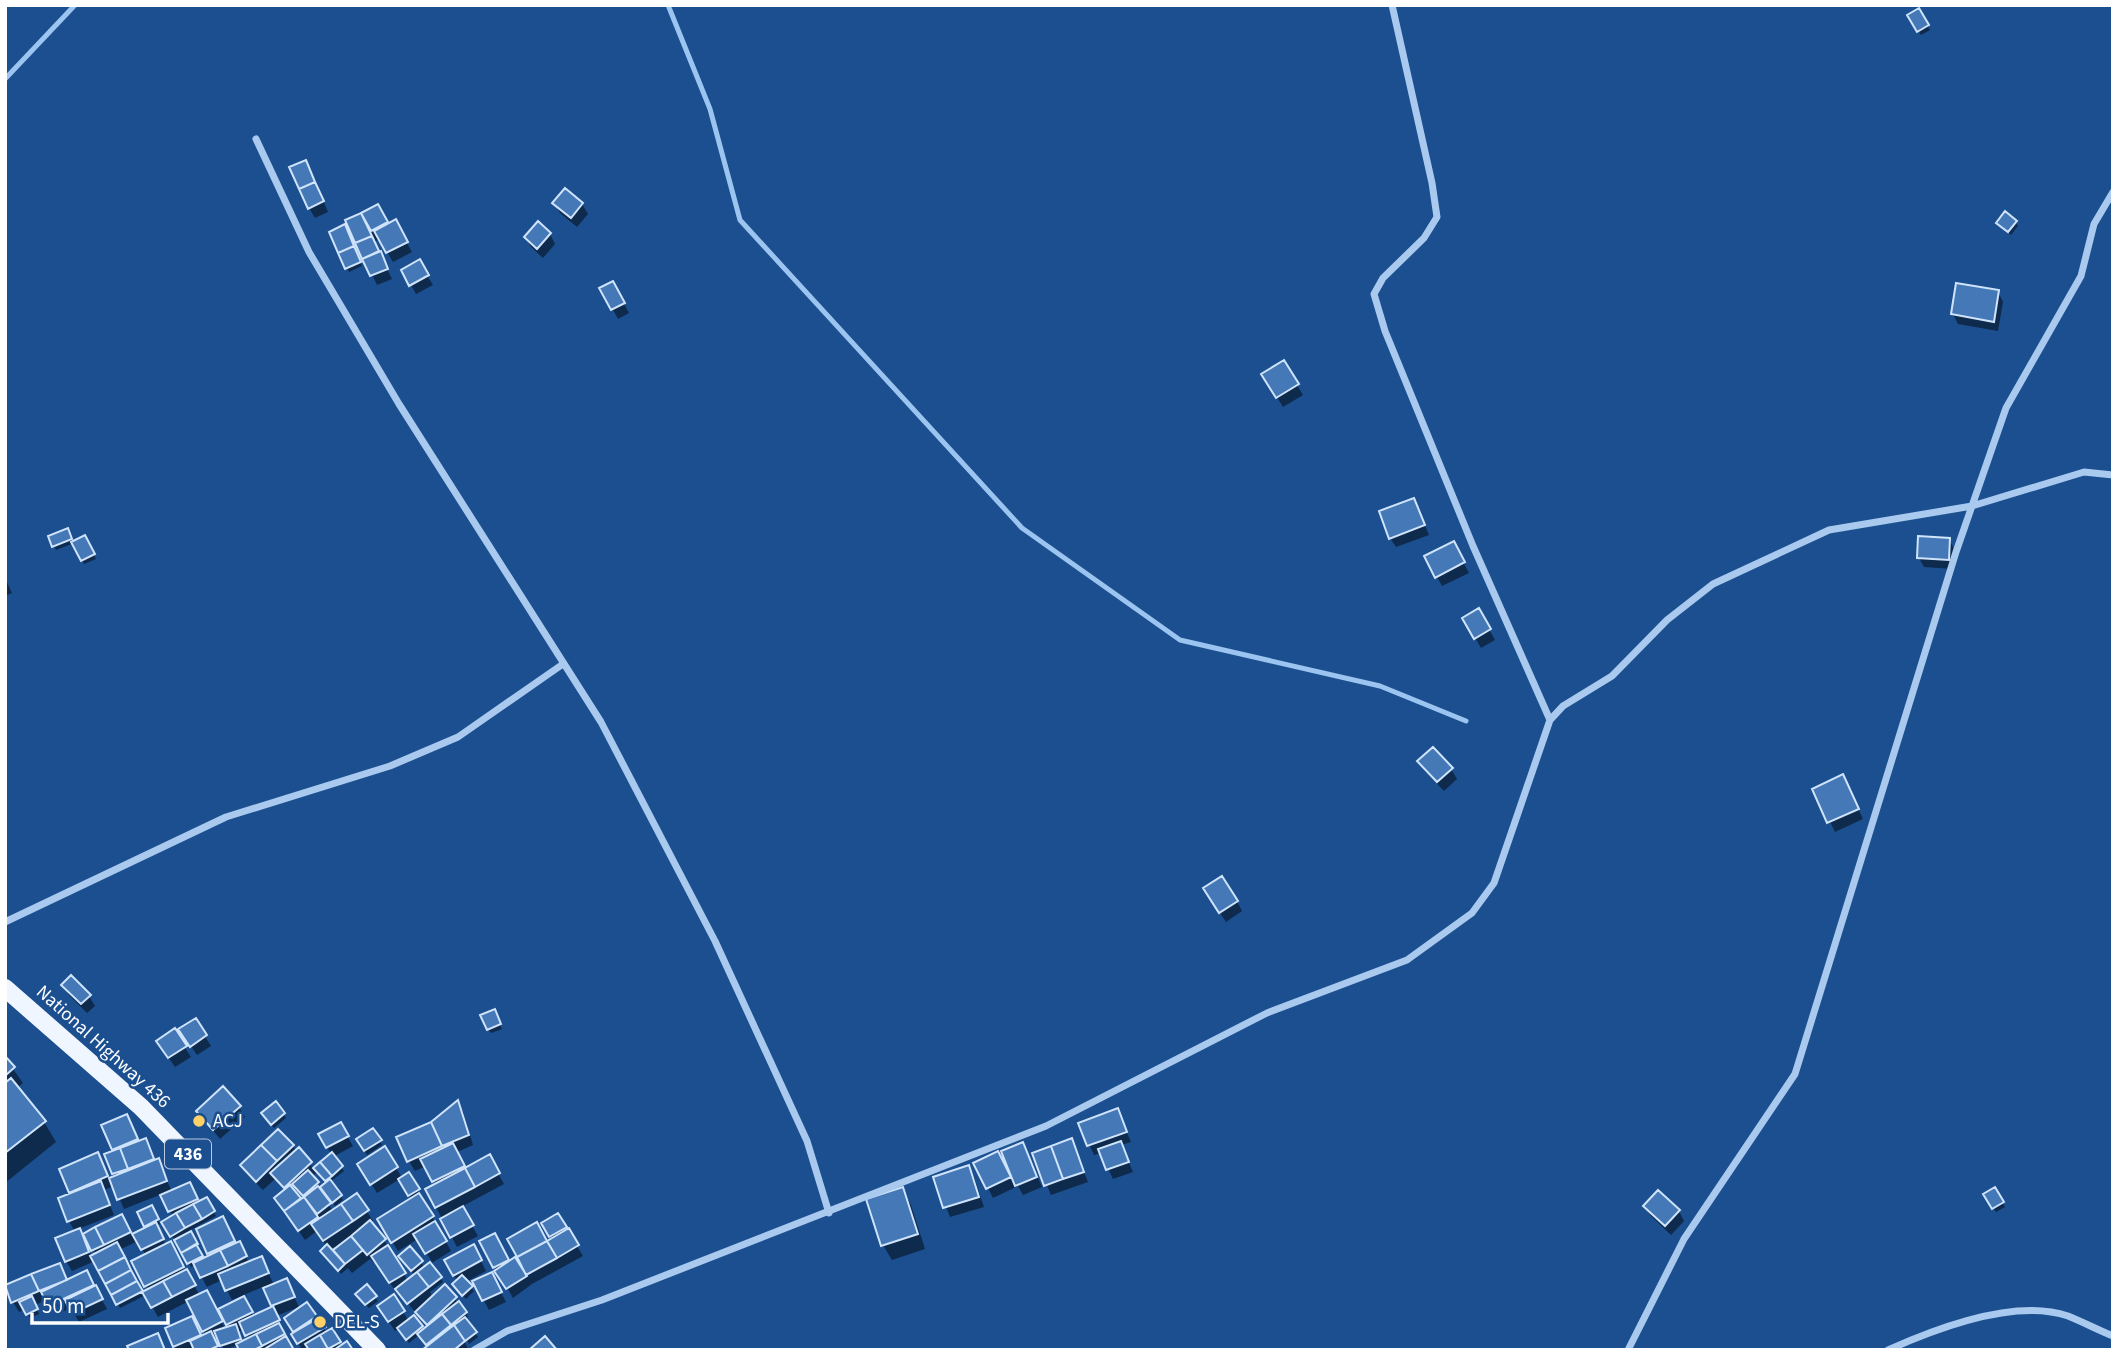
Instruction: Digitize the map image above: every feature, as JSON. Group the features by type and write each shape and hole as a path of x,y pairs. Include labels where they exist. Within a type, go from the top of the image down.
{"main road":[{"name":"National Highway 436","path":"5,988 141,1107 377,1350"}],"street":[{"path":"1392,5 1437,216 1424,238 1383,278 1374,295 1385,331 1467,533 1550,720"},
{"path":"256,139 309,252 399,404 601,722 715,941 807,1141 829,1213"},
{"path":"1628,1350 1684,1239 1795,1074 1972,506 2006,408 2081,275 2094,224 2113,192"},
{"path":"474,1350 507,1331 602,1300 1046,1126 1267,1013 1407,960 1472,913 1494,883 1550,720 1563,706 1612,676 1667,620 1713,584 1829,530 1972,506 2084,472 2112,474"},
{"path":"5,922 226,817 390,766 458,737 563,664"},
{"path":"1888,1350 1934,1330 2017,1310 2066,1315 2113,1336"}],"building":[{"path":"1919,8 1929,25 1917,32 1907,15"},
{"path":"306,160 315,182 299,189 289,167"},
{"path":"315,182 324,201 308,209 299,189"},
{"path":"565,188 583,203 571,218 552,203"},
{"path":"378,204 388,222 371,231 361,213"},
{"path":"2005,211 2017,221 2008,232 1996,223"},
{"path":"361,213 372,236 355,243 345,220"},
{"path":"396,219 408,242 386,253 374,231"},
{"path":"538,221 551,233 537,249 524,237"},
{"path":"345,224 354,246 338,253 329,232"},
{"path":"372,236 379,251 362,259 355,243"},
{"path":"354,246 361,262 345,269 338,253"},
{"path":"381,251 388,269 370,276 362,259"},
{"path":"420,259 429,275 409,286 401,270"},
{"path":"613,281 625,303 611,310 599,288"},
{"path":"1956,283 1999,290 1994,322 1951,314"},
{"path":"1284,360 1299,384 1276,398 1261,374"},
{"path":"1414,498 1425,525 1389,539 1379,511"},
{"path":"68,528 72,539 52,547 48,536"},
{"path":"85,535 95,554 81,561 71,542"},
{"path":"1918,536 1950,538 1949,560 1917,558"},
{"path":"1454,541 1465,562 1435,578 1424,556"},
{"path":"1479,608 1491,629 1474,639 1462,618"},
{"path":"1433,747 1453,768 1437,782 1417,761"},
{"path":"1843,774 1859,809 1827,823 1812,789"},
{"path":"1222,876 1238,901 1219,913 1203,888"},
{"path":"71,975 91,995 81,1004 61,985"},
{"path":"495,1009 501,1024 487,1030 480,1015"},
{"path":"196,1018 207,1035 190,1047 178,1029"},
{"path":"175,1028 187,1046 168,1058 156,1041"},
{"path":"5,1056 15,1067 5,1076"},
{"path":"11,1078 46,1121 5,1153 5,1083"},
{"path":"223,1086 241,1106 213,1130 196,1111"},
{"path":"458,1100 469,1135 442,1146 431,1122"},
{"path":"276,1101 285,1113 271,1125 261,1113"},
{"path":"1118,1108 1127,1132 1087,1146 1078,1123"},
{"path":"127,1114 138,1139 112,1150 101,1125"},
{"path":"341,1122 349,1136 326,1148 318,1134"},
{"path":"431,1122 442,1146 407,1162 396,1137"},
{"path":"373,1128 382,1140 364,1151 356,1139"},
{"path":"278,1129 294,1145 277,1161 261,1145"},
{"path":"146,1138 154,1159 128,1169 120,1148"},
{"path":"1072,1138 1084,1172 1063,1179 1051,1146"},
{"path":"1121,1141 1129,1162 1106,1170 1098,1149"},
{"path":"1023,1142 1037,1177 1015,1186 1001,1151"},
{"path":"453,1143 465,1166 432,1182 420,1159"},
{"path":"261,1145 277,1161 256,1182 240,1165"},
{"path":"385,1146 398,1167 370,1185 357,1164"},
{"path":"1051,1146 1063,1179 1044,1186 1032,1153"},
{"path":"299,1147 312,1162 284,1188 270,1173"},
{"path":"120,1148 128,1169 112,1174 104,1154"},
{"path":"998,1151 1011,1177 986,1189 973,1163"},
{"path":"98,1152 108,1176 69,1193 59,1169"},
{"path":"332,1152 343,1166 332,1176 320,1162"},
{"path":"490,1154 500,1173 475,1187 465,1168"},
{"path":"159,1158 167,1181 117,1200 109,1178"},
{"path":"320,1162 332,1176 325,1181 313,1168"},
{"path":"969,1165 979,1197 943,1208 933,1177"},
{"path":"465,1168 475,1187 435,1208 425,1189"},
{"path":"308,1170 319,1182 303,1196 292,1184"},
{"path":"409,1172 420,1189 408,1196 398,1179"},
{"path":"330,1179 342,1195 332,1203 320,1187"},
{"path":"101,1181 110,1205 67,1222 58,1198"},
{"path":"190,1182 198,1199 168,1212 160,1195"},
{"path":"290,1185 301,1198 284,1211 274,1198"},
{"path":"318,1186 331,1203 317,1214 304,1197"},
{"path":"903,1187 918,1234 881,1246 866,1199"},
{"path":"1995,1187 2004,1202 1992,1209 1983,1194"},
{"path":"1658,1190 1680,1210 1665,1226 1643,1206"},
{"path":"357,1193 369,1210 353,1221 341,1204"},
{"path":"419,1193 434,1216 391,1243 377,1219"},
{"path":"207,1197 215,1211 202,1219 193,1204"},
{"path":"304,1197 318,1217 298,1231 284,1211"},
{"path":"193,1204 202,1219 185,1228 176,1213"},
{"path":"341,1204 353,1221 323,1241 311,1224"},
{"path":"152,1205 159,1219 144,1227 137,1212"},
{"path":"463,1206 474,1225 450,1238 440,1219"},
{"path":"176,1213 185,1228 170,1237 161,1222"},
{"path":"558,1213 567,1227 549,1237 541,1223"},
{"path":"122,1214 131,1232 104,1245 95,1227"},
{"path":"223,1216 235,1241 207,1254 196,1229"},
{"path":"370,1220 386,1239 367,1255 351,1236"},
{"path":"435,1221 447,1241 425,1254 413,1234"},
{"path":"156,1222 164,1239 141,1250 132,1234"},
{"path":"537,1222 547,1241 517,1257 507,1239"},
{"path":"95,1227 104,1245 91,1251 83,1234"},
{"path":"80,1228 89,1252 65,1262 55,1238"},
{"path":"569,1228 579,1245 557,1258 547,1241"},
{"path":"191,1231 198,1244 181,1253 174,1240"},
{"path":"495,1233 509,1260 493,1268 479,1241"},
{"path":"351,1236 363,1250 345,1264 333,1250"},
{"path":"171,1241 184,1267 144,1287 131,1261"},
{"path":"240,1241 247,1256 228,1266 220,1250"},
{"path":"547,1241 557,1258 526,1275 517,1257"},
{"path":"117,1242 125,1257 98,1271 90,1256"},
{"path":"196,1244 203,1256 187,1264 181,1253"},
{"path":"327,1244 345,1264 338,1271 320,1251"},
{"path":"474,1244 482,1260 453,1276 444,1260"},
{"path":"388,1245 406,1273 389,1283 371,1256"},
{"path":"410,1246 423,1261 411,1271 398,1256"},
{"path":"220,1250 228,1266 200,1278 193,1263"},
{"path":"262,1256 269,1273 225,1291 218,1274"},
{"path":"125,1257 131,1270 105,1284 98,1271"},
{"path":"515,1257 527,1276 506,1289 494,1271"},
{"path":"430,1262 442,1277 429,1287 417,1272"},
{"path":"60,1263 67,1280 39,1291 31,1274"},
{"path":"187,1269 196,1285 172,1297 163,1281"},
{"path":"87,1270 94,1285 48,1306 41,1292"},
{"path":"131,1270 137,1281 111,1295 105,1284"},
{"path":"417,1272 429,1287 407,1304 395,1289"},
{"path":"492,1272 502,1292 482,1301 472,1281"},
{"path":"31,1274 39,1291 11,1303 5,1285"},
{"path":"462,1275 473,1286 462,1296 452,1284"},
{"path":"287,1278 295,1297 271,1306 263,1288"},
{"path":"137,1281 143,1291 116,1305 111,1295"},
{"path":"163,1281 172,1297 151,1308 142,1292"},
{"path":"367,1284 377,1296 365,1305 355,1294"},
{"path":"445,1284 457,1297 427,1325 415,1312"},
{"path":"96,1285 103,1299 71,1314 65,1300"},
{"path":"207,1290 223,1321 202,1332 186,1300"},
{"path":"394,1294 405,1311 388,1322 377,1306"},
{"path":"32,1296 38,1309 26,1315 19,1302"},
{"path":"244,1296 253,1312 226,1325 218,1309"},
{"path":"459,1301 467,1312 451,1325 442,1314"},
{"path":"307,1302 317,1316 293,1332 284,1318"},
{"path":"273,1306 280,1320 245,1336 239,1322"},
{"path":"442,1314 451,1325 426,1345 417,1334"},
{"path":"414,1315 423,1326 406,1340 397,1328"},
{"path":"192,1316 201,1335 173,1347 165,1328"},
{"path":"320,1317 326,1327 297,1344 291,1334"},
{"path":"465,1317 477,1332 465,1341 454,1325"},
{"path":"279,1323 285,1334 262,1346 256,1334"},
{"path":"236,1324 241,1339 220,1346 214,1331"},
{"path":"454,1325 465,1341 454,1350 422,1350"},
{"path":"332,1328 341,1342 328,1349 320,1335"},
{"path":"211,1331 218,1346 209,1350 194,1350 190,1341"},
{"path":"158,1333 165,1350 129,1350 127,1346"},
{"path":"256,1334 262,1346 254,1350 239,1350 236,1344"},
{"path":"320,1335 328,1349 309,1350 305,1344"},
{"path":"286,1336 294,1350 263,1350"},
{"path":"545,1336 557,1350 529,1350"},
{"path":"347,1341 353,1350 334,1350"}],"waterway":[{"path":"5,79 75,5"},
{"path":"668,5 710,109 740,220 1022,528 1180,640 1380,686 1466,721"}],"place":[{"name":"ACJ","path":"199,1121"},
{"name":"DEL-S","path":"320,1322"}]}
